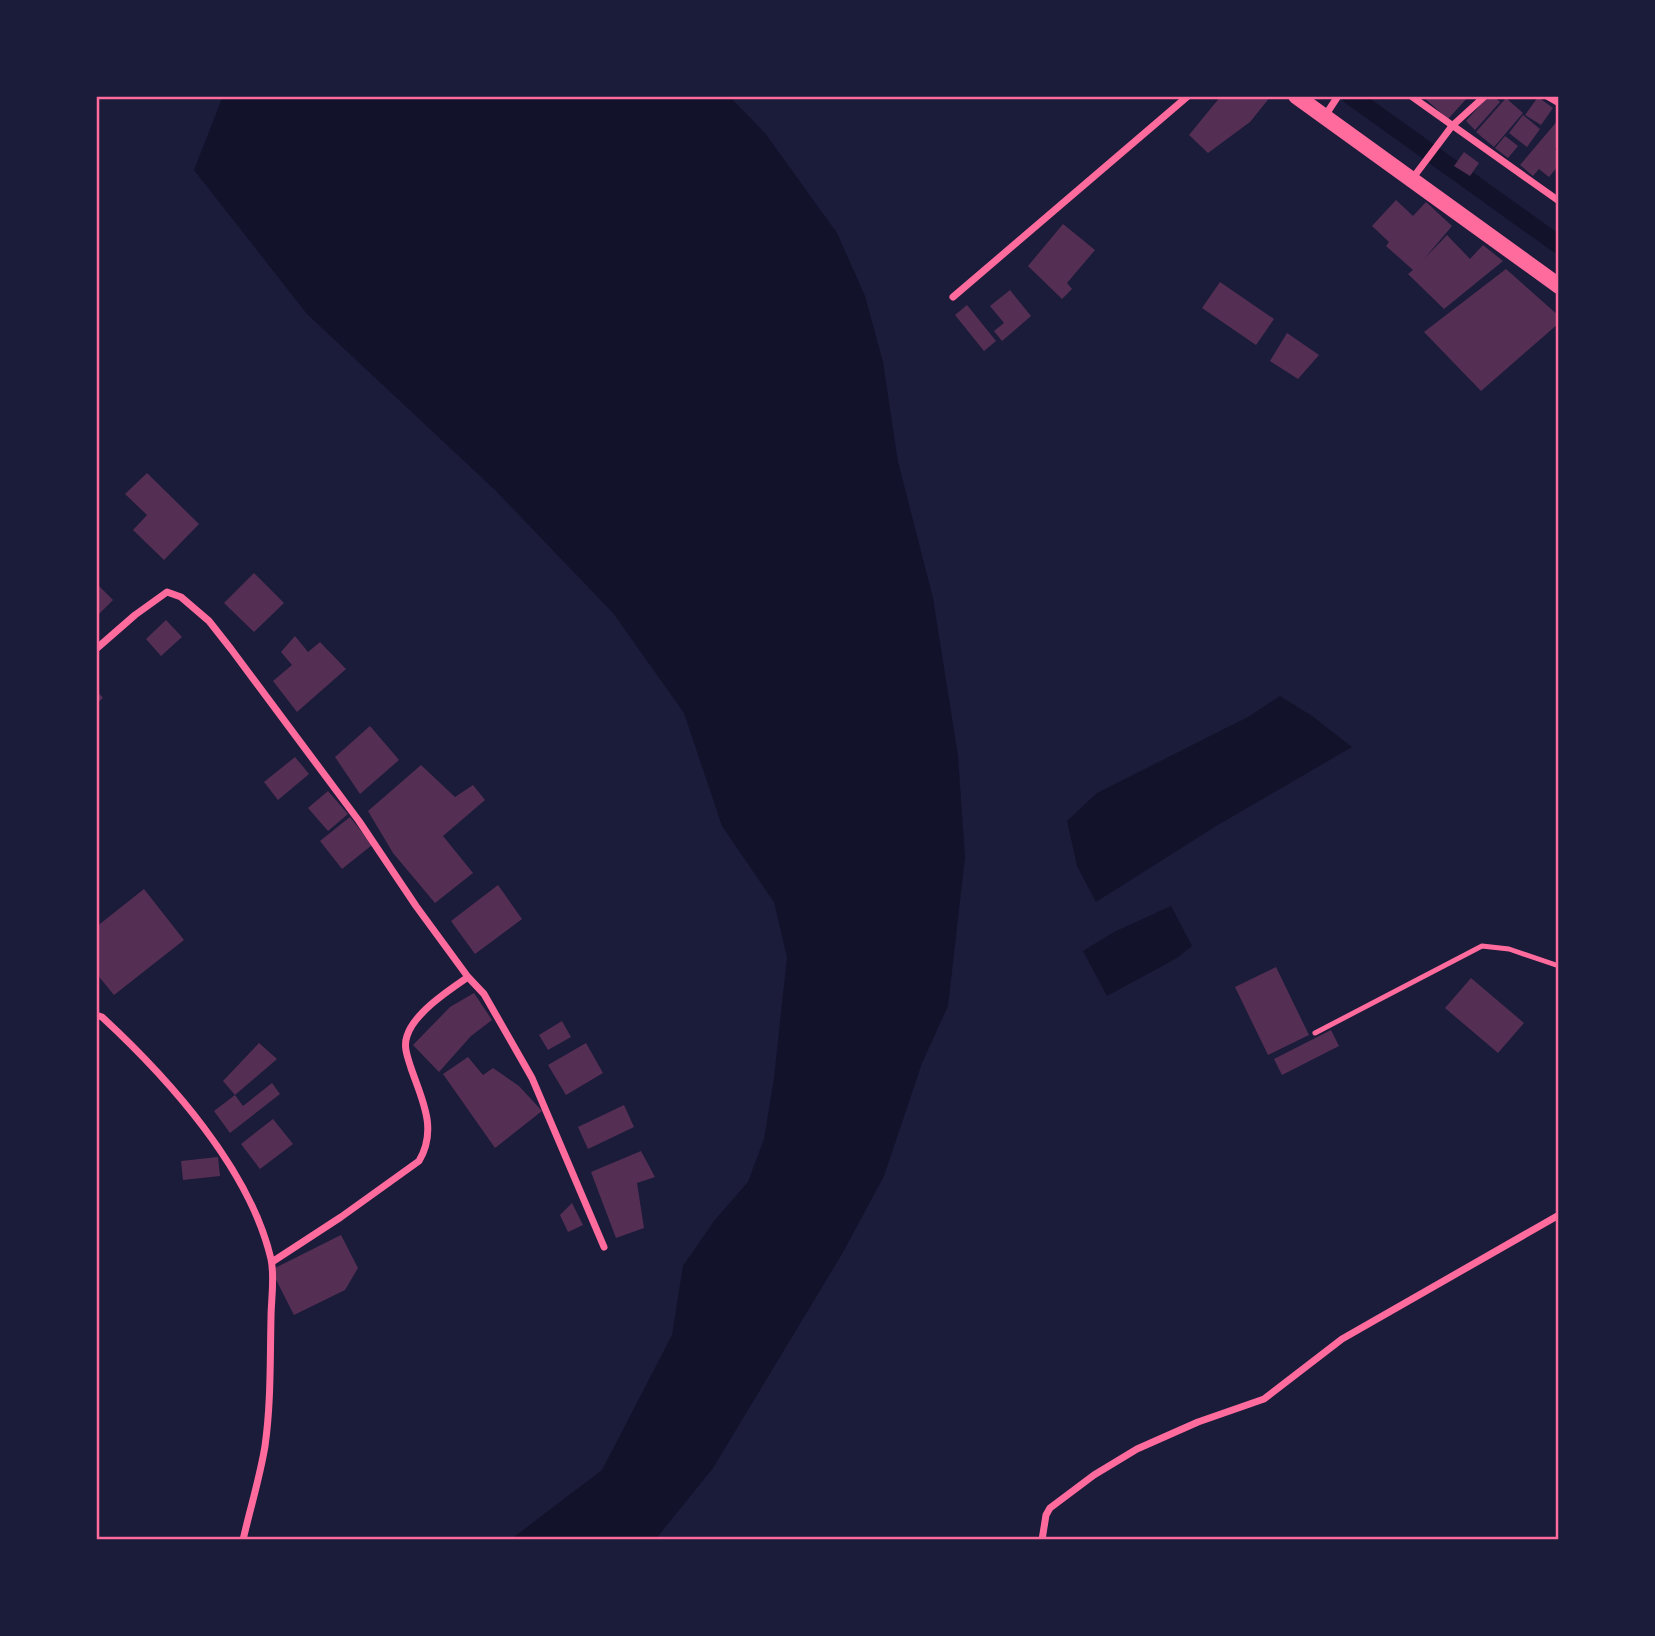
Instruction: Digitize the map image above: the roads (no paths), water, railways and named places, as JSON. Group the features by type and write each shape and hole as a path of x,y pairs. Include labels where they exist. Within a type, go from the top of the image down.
{"main road":[{"path":"1296,96 1559,286"}],"street":[{"path":"953,298 1188,96"},
{"path":"1411,96 1559,201"},
{"path":"1411,180 1452,126 1485,96"},
{"path":"1547,96 1559,103"},
{"path":"1325,117 1338,97"},
{"path":"96,649 167,592 181,597 209,621 359,821 468,977 484,994 531,1078 604,1247"},
{"path":"272,1262 419,1161 429,1136 428,1119 406,1052 407,1036 429,1007 468,977"},
{"path":"96,1015 102,1017 131,1043 199,1122 238,1177 259,1222 272,1262 265,1445 243,1540"},
{"path":"1042,1540 1050,1508 1094,1475 1137,1449 1198,1422 1264,1399 1342,1339 1559,1215"}],"lane":[{"path":"1315,1032 1482,946 1509,949 1559,966"}],"waterway":[{"path":"1351,96 1559,245"}]}
